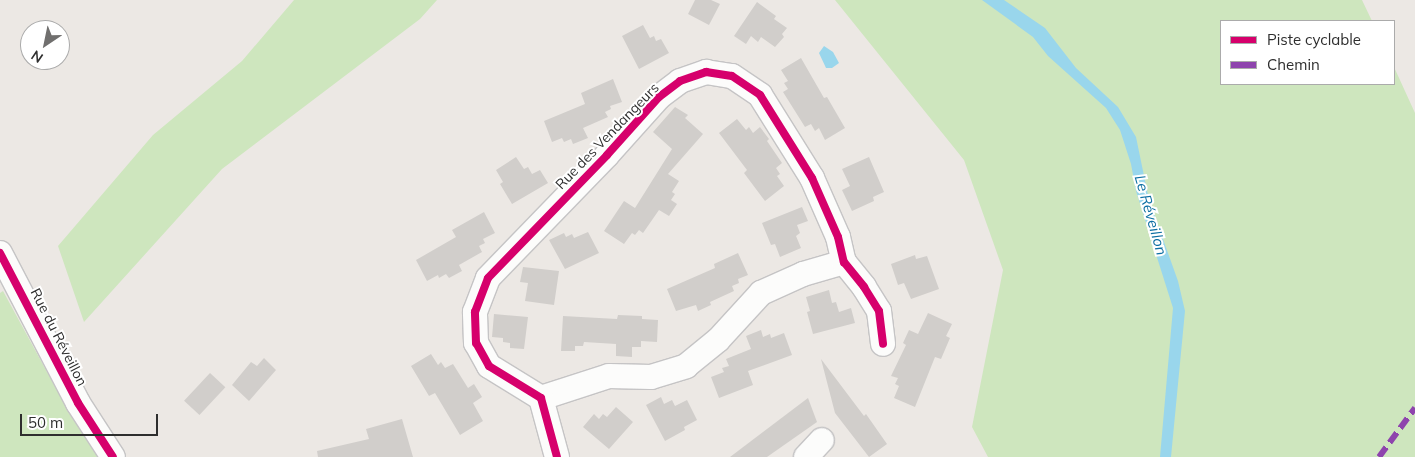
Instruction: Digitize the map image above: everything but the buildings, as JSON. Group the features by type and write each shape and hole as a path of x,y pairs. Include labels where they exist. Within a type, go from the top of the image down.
{"street":[{"name":"Rue des Vendangeurs","path":"541,398 489,366 476,343 475,312 488,278 607,155 659,97 680,81 706,72 732,76 760,95 812,178 838,236 844,262 864,287 879,311 884,344"},
{"name":"Rue du Réveillon","path":"0,253 78,403 113,457"},
{"path":"557,457 541,398 609,376 651,377 686,366 718,340 761,293 803,274 844,262"}],"green space":[{"path":"294,0 437,0 420,19 222,169 84,322 58,246 153,135 242,61"},
{"path":"835,0 1362,0 1372,20 1220,20 1220,85 1395,85 1395,69 1415,113 1415,457 988,457 972,427 1003,270 964,160"},
{"path":"3,291 65,405 99,457 0,457 0,293"}],"water":[{"name":"Le Réveillon","path":"982,0 1004,0 1045,28 1076,68 1118,107 1136,137 1149,200 1178,281 1185,311 1171,457 1160,457 1173,308 1136,191 1131,164 1120,130 1106,108 1048,56 1033,37"},
{"path":"824,46 833,52 839,63 832,68 826,68 819,53"}],"marked path":[{"path":"1379,457 1415,408"}],"cycle path":[{"path":"557,457 541,398 489,366 476,343 475,312 488,278 607,155 659,97 680,81 706,72 732,76 760,95 812,178 838,237 844,262 864,287 879,311 883,344"},
{"path":"0,253 78,403 113,457"}]}
